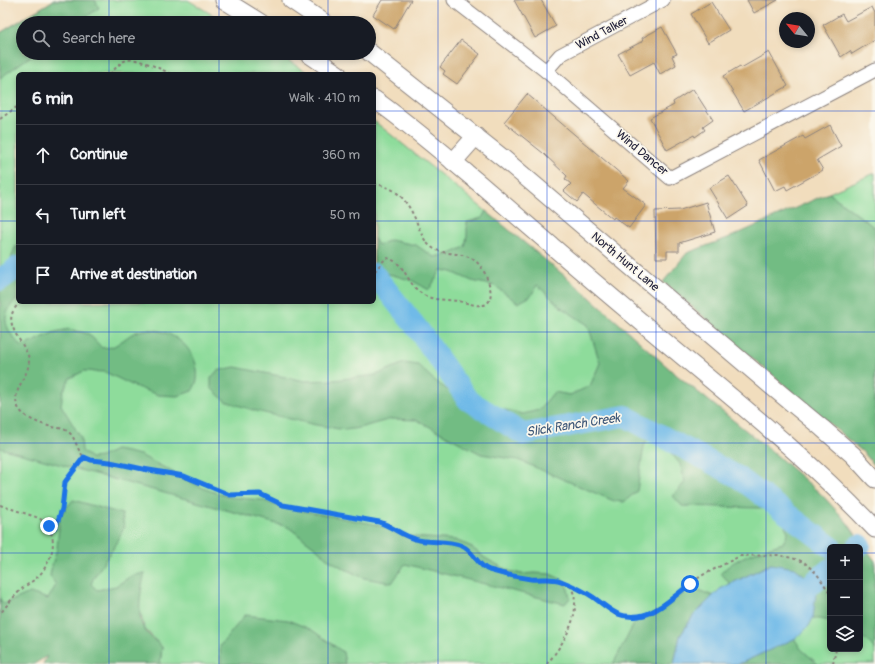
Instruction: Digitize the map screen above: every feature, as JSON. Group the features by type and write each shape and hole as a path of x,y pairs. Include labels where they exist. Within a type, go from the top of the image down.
{"main road":[{"path":"224,0 250,16"},
{"path":"291,0 315,16"},
{"name":"North Hunt Lane","path":"376,57 476,136 770,386 822,428 854,456 875,479"},
{"path":"317,60 335,72"},
{"path":"376,101 454,162 631,314 766,426 853,505 875,529"},
{"path":"454,162 476,136"}],"street":[{"name":"Wind Dancer","path":"454,0 546,71 670,178 875,70"},
{"name":"Wind Talker","path":"546,71 560,55 663,0"}],"path":[{"path":"112,72 120,64 127,60"},
{"path":"133,60 141,61 166,72"},
{"path":"0,119 16,107"},
{"path":"376,184 386,187 401,196 412,213 423,237 433,248 440,252 466,255 472,258 481,267 486,277 491,296 489,301 483,306 456,300 436,299 425,296 411,285 397,261 386,258 376,269"},
{"path":"17,304 14,306 8,323 11,331 25,348 29,363 16,397 20,411 34,421 67,431 72,435 80,453 84,457 91,460 110,462 184,476 230,495 260,494 283,505 387,524 405,536 420,541 450,542 464,546 468,548 481,565 487,569 523,578 552,579 571,586 593,597 615,614 624,616 647,615 656,610 701,576 740,556 778,555 804,562 817,574 827,587"},
{"path":"51,531 56,526 62,509 65,482 84,457"},
{"path":"0,505 39,518 49,526 53,548 42,573 23,588 0,614"},
{"path":"547,664 554,655 571,623 575,601 571,586"},
{"path":"833,664 835,652"}],"green space":[{"path":"54,0 188,0 214,16 28,16"},
{"path":"54,0 95,0 99,8 87,16 28,16"},
{"path":"16,23 16,60 287,60 307,72 16,72 16,304 376,304 376,123 486,211 482,218 827,544 827,652 863,652 863,557 875,573 875,664 160,664 162,647 144,628 140,610 0,664 0,33"},
{"path":"16,23 16,60 25,60 0,78 0,33"},
{"path":"875,173 875,228 829,193"},
{"path":"829,193 875,228 875,466 864,453 663,282 687,253 733,236"},
{"path":"486,211 583,291 673,372 774,453 822,495 846,521 863,544 827,544 827,620 813,618 815,592 771,564 730,584 721,573 727,567 750,554 783,543 788,532 781,518 761,508 682,506 673,496 685,482 680,464 661,441 650,435 644,446 637,491 624,502 614,501 518,460 481,454 417,420 391,419 359,428 345,430 256,411 225,401 211,388 211,378 217,371 235,367 305,381 334,380 376,375 404,363 418,365 436,382 463,400 523,414 539,410 554,392 570,395 590,386 600,363 588,325 562,308 537,285 531,296 518,303 495,286 472,281 452,272 441,270 429,290 413,281 376,271 376,242 378,245 390,240 416,245 434,257 450,254 465,247 467,222 482,218"},
{"path":"16,247 16,301 9,309 6,316 6,321 9,330 21,347 55,332 69,329 89,334 102,348 112,347 135,332 154,330 165,332 182,343 194,360 197,369 197,380 195,386 192,391 178,396 158,395 134,386 105,372 84,371 70,378 63,392 61,405 81,438 82,451 91,458 101,457 115,450 127,452 140,455 205,489 229,497 262,500 293,509 374,524 396,533 415,537 455,540 470,546 485,558 509,571 522,574 550,574 563,580 568,589 570,598 565,604 405,564 392,583 364,578 329,560 288,527 0,448 0,277 8,268"},
{"path":"73,500 122,514 124,527 117,543 94,577 91,584 97,590 116,586 131,576 145,573 141,593 140,617 144,629 162,647 160,664 43,664 47,656 34,664 0,664 0,599 4,604 30,593 48,599 56,585 50,576 57,549 60,515"},
{"path":"863,544 875,561 875,650 868,641 863,638"},
{"path":"691,587 713,596 693,616 680,636 674,664 613,664 636,620 662,610"},
{"path":"245,615 288,620 312,630 343,652 345,664 221,664 220,646"},
{"path":"794,638 801,649 818,664 739,664"}],"water":[{"path":"771,564 795,568 809,579 816,592 813,618 809,626 794,639 739,664 674,664 680,636 693,616 720,589"}],"building":[{"path":"382,0 411,0 394,29 373,15"},
{"path":"514,0 541,0 556,26 535,38"},
{"path":"747,0 778,0 754,13"},
{"path":"711,2 729,30 708,43 691,14"},
{"path":"872,7 875,13 875,40 852,54 850,51 841,57 823,25 842,14 846,21"},
{"path":"662,27 677,54 672,56 676,65 660,74 654,62 630,75 618,54 643,41 642,38"},
{"path":"461,40 480,54 457,84 443,74 445,71 440,67"},
{"path":"769,52 788,86 744,111 723,76 740,66 741,68"},
{"path":"693,89 713,120 703,127 705,130 695,137 694,135 667,150 650,118 674,105 673,102"},
{"path":"527,94 629,181 623,188 646,205 629,228 614,217 613,219 583,194 577,202 564,191 571,184 565,179 567,176 543,153 504,122"},
{"path":"830,125 841,146 817,160 823,170 787,190 785,186 775,191 759,160 803,136 805,139"},
{"path":"729,176 748,206 728,219 709,188"},
{"path":"706,202 715,232 679,243 679,251 667,251 667,258 656,258 655,211 680,210"}],"waterway":[{"name":"Slick Ranch Creek","path":"0,280 16,268"},
{"name":"Slick Ranch Creek","path":"376,277 420,332 468,400 523,434 625,416 738,477 827,544"},
{"path":"788,603 827,571"}],"route":[{"path":"49,526 51,531 56,526 62,509 65,482 68,476 78,466 84,457 91,460 110,462 172,475 184,476 230,495 260,494 283,505 387,524 405,536 420,541 457,543 468,548 481,565 487,569 523,578 552,579 561,581 593,597 615,614 624,616 647,615 656,610 690,584"}]}
